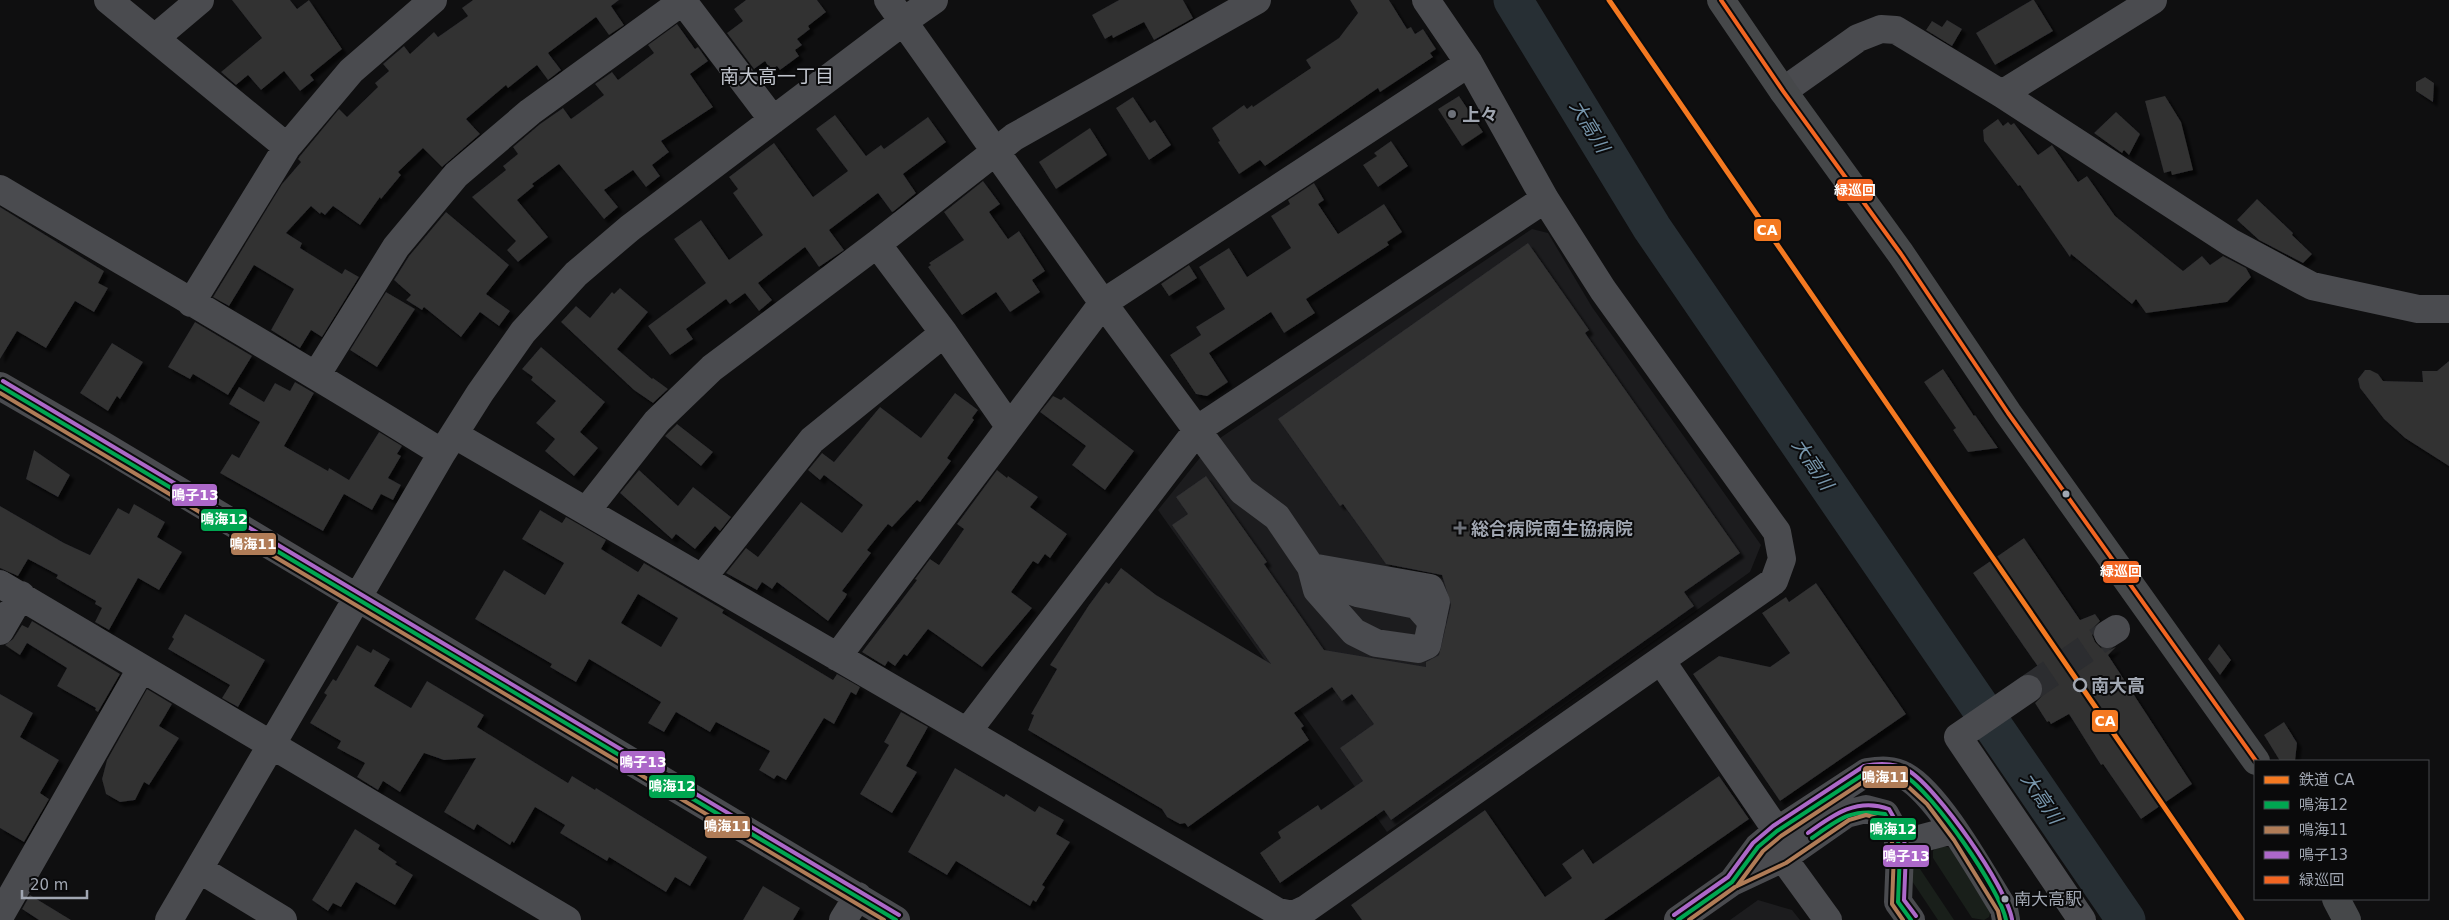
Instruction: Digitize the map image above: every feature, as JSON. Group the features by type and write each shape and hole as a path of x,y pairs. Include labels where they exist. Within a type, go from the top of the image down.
{"main road":[{"path":"1721,0 1784,92 1901,254 2019,429 2255,760"},
{"path":"2337,900 2347,920"}],"street":[{"path":"108,0 287,147"},
{"path":"155,38 200,0"},
{"path":"191,303 287,147 351,71 433,0"},
{"path":"317,374 396,247 456,176 530,112 683,0 773,120"},
{"path":"169,920 449,444 480,393 523,332 576,274 630,228 773,120 896,10 934,0"},
{"path":"587,510 657,421 712,368 877,244 994,152 1014,137 1257,0"},
{"path":"0,189 191,303 317,374 449,444 587,510 1278,912 1293,915 1306,909 1662,662 1774,581 1782,559 1777,532 1602,290 1545,199 1469,63 1426,0"},
{"path":"2002,94 2153,0"},
{"path":"896,10 994,152 1242,491 1277,517 1311,567 1317,590 1354,632 1376,643 1418,649 1427,645 1436,602 1430,588 1311,567"},
{"path":"1784,92 1858,38 1881,29 1896,30 2002,94 2230,242 2312,286 2418,309 2449,308"},
{"path":"837,657 1103,303 1469,63"},
{"path":"967,732 1198,430 1545,199"},
{"path":"877,244 944,333 1009,426"},
{"path":"703,576 812,440 944,333"},
{"path":"0,386 896,920"},
{"path":"0,631 10,590 270,746 567,920"},
{"path":"1662,662 1777,831"},
{"path":"0,916 141,669"},
{"path":"2028,689 1958,736 2082,920"},
{"path":"1732,882 1758,847 1777,831 1867,772 1883,770 1904,775 1924,790 1953,830 2004,908 2006,920"},
{"path":"1678,920 1732,882 1784,858 1846,814 1866,809 1885,814 1898,836 1900,852 1898,902 1912,920"},
{"path":"1900,852 1919,839 1953,830"},
{"path":"1784,858 1828,920"},
{"path":"199,869 283,920"},
{"path":"843,920 858,896"}],"shaded area":[{"name":"総合病院南生協病院","path":"1532,229 1548,233 1592,307 1761,545 1750,572 1387,832 1158,510 1211,444"},
{"path":"1938,846 1948,847 1957,853 1991,910 1989,917 1984,920 1972,918 1933,858 1933,851"},
{"path":"1916,858 1918,866 1954,920 1938,920 1912,881 1910,864"},
{"path":"1758,900 1792,910 1800,920 1730,920"}],"building":[{"path":"232,0 290,0 297,9 309,0 342,49 310,75 314,80 300,91 284,71 261,90 248,75 236,85 221,72 262,38"},
{"path":"473,0 619,0 611,6 624,25 609,35 596,17 548,53 561,70 548,80 537,65 508,88 506,85 466,119 480,134 442,167 423,148 398,172 401,175 381,199 380,197 360,225 333,206 325,215 321,212 320,214 311,206 286,233 302,243 300,248 342,274 345,269 359,277 322,337 311,330 300,348 271,330 294,289 254,265 229,306 213,297 282,184 301,162 298,159 300,156 339,109 347,117 378,87 375,83 389,71 383,64 404,46 410,54 434,32 438,37 468,16 462,8"},
{"path":"746,0 817,0 826,12 808,26 810,29 797,39 802,45 795,50 799,56 780,70 777,66 771,70 765,61 754,69 727,33 743,21 734,9"},
{"path":"1119,0 1183,0 1193,18 1154,40 1144,22 1113,38 1112,35 1105,39 1092,15"},
{"path":"1350,0 1389,0 1407,29 1411,27 1415,34 1423,29 1436,49 1430,53 1433,57 1380,92 1378,88 1265,166 1260,160 1239,174 1218,142 1220,141 1212,128 1244,105 1247,109 1252,105 1253,107 1311,68 1306,60 1339,38 1358,13"},
{"path":"2034,0 2053,31 1995,65 1976,33"},
{"path":"1947,20 1962,29 1952,46 1926,30 1932,21 1942,27"},
{"path":"677,24 695,49 698,47 708,61 690,74 713,107 661,141 669,152 652,165 660,176 646,187 633,170 604,190 618,207 604,219 559,164 532,184 534,186 517,200 548,237 518,262 507,250 516,241 472,197 506,170 503,166 518,154 513,147 540,124 563,108 571,119 604,95 595,84 612,72 618,80 654,53 648,45"},
{"path":"2425,77 2434,83 2433,102 2416,91 2416,82"},
{"path":"1459,96 1483,132 1462,146 1438,109"},
{"path":"2165,96 2181,122 2193,170 2172,175 2171,171 2164,173 2145,101"},
{"path":"1133,97 1150,123 1155,120 1171,145 1149,160 1116,108"},
{"path":"2116,112 2140,134 2129,155 2124,150 2122,153 2094,133"},
{"path":"835,115 866,156 881,145 884,149 928,117 946,142 903,174 916,193 894,211 892,212 878,193 829,230 844,250 819,267 805,247 758,283 772,300 759,311 745,293 730,304 726,299 686,329 693,339 670,355 648,326 706,283 674,239 701,220 729,260 763,235 733,193 738,189 729,177 774,143 813,197 848,171 816,129"},
{"path":"1998,119 2003,126 2008,122 2011,125 2014,123 2038,155 2052,145 2078,182 2087,176 2115,216 2183,271 2202,256 2210,265 2223,256 2246,268 2251,277 2227,302 2146,313 2136,299 2132,304 2071,254 2070,257 2020,185 2018,186 1984,141 1983,130"},
{"path":"1090,128 1107,155 1056,189 1039,162"},
{"path":"1391,141 1408,166 1378,187 1363,165 1377,156 1374,153"},
{"path":"983,181 1000,204 989,212 1008,239 1019,231 1045,271 1032,280 1040,292 1010,312 996,292 962,315 928,267 931,265 929,263 964,240 944,212"},
{"path":"1314,183 1324,200 1318,204 1338,234 1384,204 1402,232 1387,242 1389,245 1306,299 1315,313 1284,333 1271,312 1209,353 1228,382 1207,396 1196,394 1170,355 1201,335 1196,327 1225,309 1199,267 1229,248 1247,277 1291,248 1271,216 1290,204 1288,200"},
{"path":"2257,199 2312,254 2303,263 2259,240 2237,220"},
{"path":"0,207 104,271 98,283 108,288 94,312 75,301 46,348 17,331 0,359"},
{"path":"446,212 509,265 486,294 510,311 499,326 480,312 461,337 424,307 422,310 406,300 411,295 394,280 409,256"},
{"name":"総合病院南生協病院","path":"1528,243 1589,330 1585,333 1740,553 1684,592 1694,606 1391,820 1384,810 1280,883 1260,853 1281,838 1278,832 1318,805 1321,810 1363,781 1340,748 1374,724 1352,694 1342,701 1332,687 1294,713 1304,726 1301,728 1309,740 1188,827 1185,823 1180,824 1167,817 1162,809 1028,730 1034,715 1031,714 1057,669 1050,665 1089,605 1106,582 1109,584 1121,568 1156,595 1271,664 1172,525 1188,514 1176,497 1206,476 1267,562 1264,564 1324,650 1426,667 1426,662 1439,655 1451,605 1442,575 1386,564 1343,504 1340,506 1278,419"},
{"path":"1189,265 1197,278 1169,296 1161,284"},
{"path":"620,288 648,312 617,349 652,379 668,389 653,403 634,390 561,322 576,306 590,318 612,292 614,294"},
{"path":"386,292 415,309 377,367 350,350"},
{"path":"195,322 252,356 228,395 193,374 190,379 168,367"},
{"path":"112,343 143,362 120,399 117,396 108,411 80,393"},
{"path":"541,347 605,402 580,432 598,448 574,476 545,451 555,439 536,423 556,401 531,380 533,377 522,369"},
{"path":"2449,361 2449,466 2405,438 2384,419 2360,388 2358,379 2365,370 2370,370 2378,374 2383,381 2423,382 2422,371 2437,371"},
{"path":"1943,369 1998,448 1968,452 1953,430 1956,428 1924,382"},
{"path":"295,382 314,393 284,446 328,471 329,468 349,480 379,432 402,446 397,454 401,456 388,478 401,485 393,500 381,494 372,510 344,494 323,531 220,473 232,454 239,458 260,422 229,404 239,387 264,402 275,383 290,391"},
{"path":"955,393 978,410 972,418 974,420 947,458 951,461 920,502 917,500 892,527 888,524 867,550 871,553 842,591 847,594 828,621 777,582 772,589 762,582 757,590 726,573 746,548 758,557 801,502 842,533 863,505 824,475 820,480 808,470 822,453 834,462 880,407 921,438"},
{"path":"1053,396 1061,400 1064,397 1134,451 1105,490 1072,465 1086,446 1040,412"},
{"path":"677,424 713,452 701,466 665,436"},
{"path":"34,450 70,475 58,497 26,479"},
{"path":"639,470 678,506 693,487 731,517 720,531 715,526 695,549 676,534 672,539 620,493"},
{"path":"997,470 1038,497 1030,507 1067,534 1050,558 1045,554 1038,564 1033,561 1011,592 1032,608 982,667 928,629 907,656 904,654 895,666 888,661 885,666 862,652 917,580 915,579 930,559 939,565 964,529 957,524"},
{"path":"134,504 165,522 157,537 182,552 159,590 138,578 109,630 95,622 102,608 95,604 96,601 56,578 58,575 28,559 18,576 0,568 0,506 64,543 90,555 118,508 129,514"},
{"path":"540,510 562,523 566,517 606,540 601,549 638,572 644,563 724,610 722,613 833,680 837,674 860,687 856,695 851,692 834,724 824,718 786,780 777,775 774,779 759,770 770,751 716,722 710,732 676,712 664,732 648,723 661,702 589,659 576,682 550,667 552,664 475,619 504,570 545,595 564,563 522,539","holes":["638,594 678,618 661,647 621,623"]},
{"path":"2024,538 2080,620 2095,614 2100,621 2094,627 2092,635 2095,642 2101,648 2109,650 2116,647 2108,655 2192,784 2141,819 2103,764 2101,765 2069,714 2051,724 2049,721 2047,722 2035,703 2042,696 2044,688 2041,681 2035,675 2041,671 1973,573"},
{"path":"1816,583 1906,714 1780,801 1693,674 1719,656 1770,667 1790,653 1762,613 1786,597 1789,602"},
{"path":"185,614 265,660 238,707 222,698 230,685 168,649 174,639 172,637"},
{"path":"32,621 120,674 98,712 95,710 96,708 57,686 67,668 27,643 20,655 5,645 13,639 22,625 28,628"},
{"path":"2219,644 2231,660 2220,675 2208,659"},
{"path":"357,645 371,653 373,649 390,659 374,686 411,708 427,681 484,715 477,727 568,783 572,776 595,790 596,788 707,857 690,886 675,877 666,892 609,857 607,861 560,833 565,825 535,807 514,843 512,841 510,845 477,824 474,830 444,812 476,758 444,760 424,753 400,792 383,781 378,790 357,777 365,763 337,748 341,741 310,723 327,695 324,693 333,679 336,681"},
{"path":"147,689 172,704 159,726 179,738 149,785 144,782 135,800 120,802 106,794 102,779 107,760"},
{"path":"0,694 33,713 20,737 59,760 40,793 49,799 24,842 0,828"},
{"path":"901,712 928,727 906,766 917,772 892,813 860,794 889,745 884,742"},
{"path":"2284,722 2297,743 2295,760 2279,760 2264,735"},
{"path":"955,768 1004,797 1006,794 1035,812 1039,806 1064,820 1056,834 1070,842 1042,885 1045,887 1036,902 1033,900 1030,906 956,861 947,875 908,852"},
{"path":"1719,776 1749,819 1604,920 1362,920 1351,905 1485,810 1545,897 1572,878 1562,864 1583,849 1593,864"},
{"path":"355,829 380,845 378,849 397,862 395,864 413,875 395,905 356,882 341,907 333,903 328,911 312,900"},
{"path":"763,886 800,908 793,920 743,920"},
{"path":"30,895 71,920 39,920 22,909"}],"waterway":[{"name":"大高川","path":"1513,0 1652,228 2126,920"}],"tunnel":[{"path":"2028,689 2108,634"}],"rail line":[{"name":"CA","path":"1609,0 2242,920"}],"transit line":[{"name":"緑巡回","path":"1721,0 1783,91 1901,254 2008,413 2255,760"},
{"name":"鳴子13","path":"3,381 899,915"},
{"name":"鳴海12","path":"0,386 896,920"},
{"name":"鳴海11","path":"0,393 884,920"},
{"name":"鳴子13","path":"1674,915 1728,877 1753,843 1773,826 1864,766 1881,764 1899,766 1909,771 1922,781 1953,817 1997,884 2012,919"},
{"name":"鳴海12","path":"1678,920 1732,882 1758,847 1777,831 1867,772 1882,771 1896,772 1905,776 1932,801 1979,865 1992,887 2006,920"},
{"name":"鳴海11","path":"1737,886 1763,851 1781,836 1869,778 1886,777 1902,781 1927,804 1954,840 1998,911 2000,920"},
{"name":"鳴子13","path":"1808,833 1836,814 1856,807 1866,805 1889,809 1903,834 1906,852 1904,900 1916,916"},
{"name":"鳴海12","path":"1812,838 1838,820 1854,814 1885,814 1897,836 1900,852 1898,902 1911,920"},
{"name":"鳴海11","path":"1689,920 1735,887 1786,863 1849,820 1866,815 1881,819 1891,838 1894,852 1892,904 1903,920"}],"place":[{"name":"上々","path":"1452,114"},
{"name":"総合病院南生協病院","path":"1460,528"},
{"name":"南大高","path":"2080,685"},
{"name":"南大高駅","path":"2005,899"}],"district":[{"name":"南大高一丁目","path":"777,76"}]}
